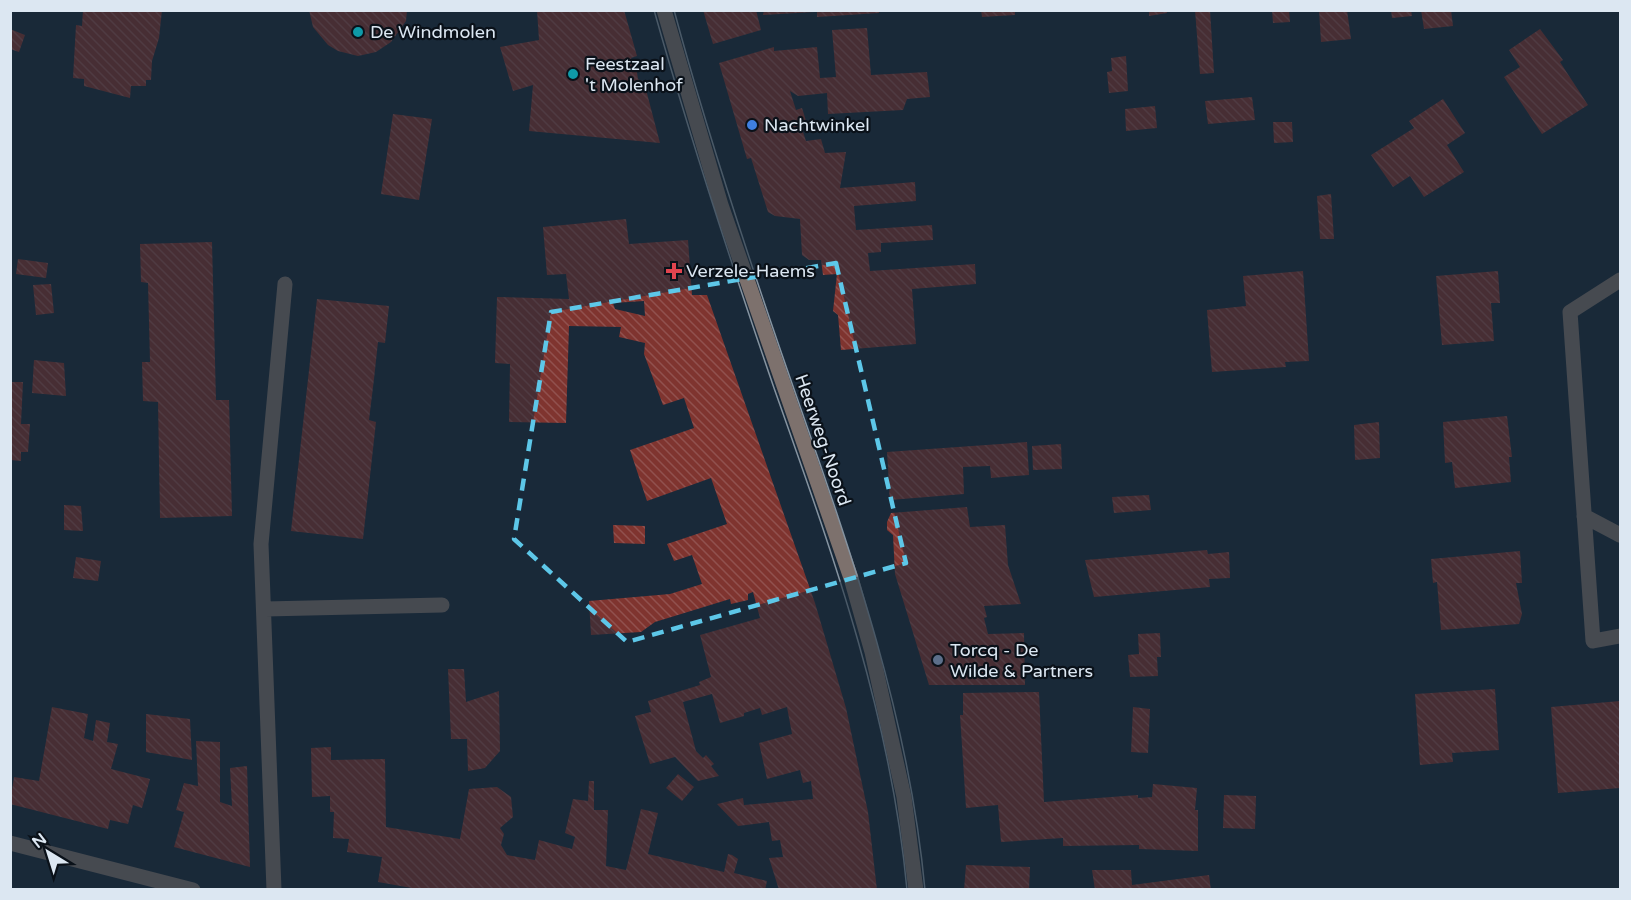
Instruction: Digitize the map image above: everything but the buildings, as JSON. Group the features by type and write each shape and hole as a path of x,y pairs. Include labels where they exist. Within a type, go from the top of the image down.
{"street":[{"name":"Heerweg-Noord","path":"664,10 721,205 851,578 891,730 916,890"},
{"path":"1620,280 1570,312 1593,641 1620,636"},
{"path":"274,890 261,544 285,284"},
{"path":"1584,516 1620,535"},
{"path":"265,609 442,605"},
{"path":"10,843 193,890"}],"highlighted area":[{"path":"836,263 906,563 627,642 514,539 551,312"}],"tram line":[{"path":"654,10 711,200 817,511 856,635 888,761 907,890"},
{"path":"674,10 731,202 837,514 875,637 906,762 925,890"}],"place":[{"name":"De Windmolen","path":"358,32"},
{"name":"Feestzaal 't Molenhof","path":"573,74"},
{"name":"Nachtwinkel","path":"752,125"},
{"name":"Verzele-Haems","path":"674,271"},
{"name":"Torcq - De Wilde & Partners","path":"938,660"}]}
